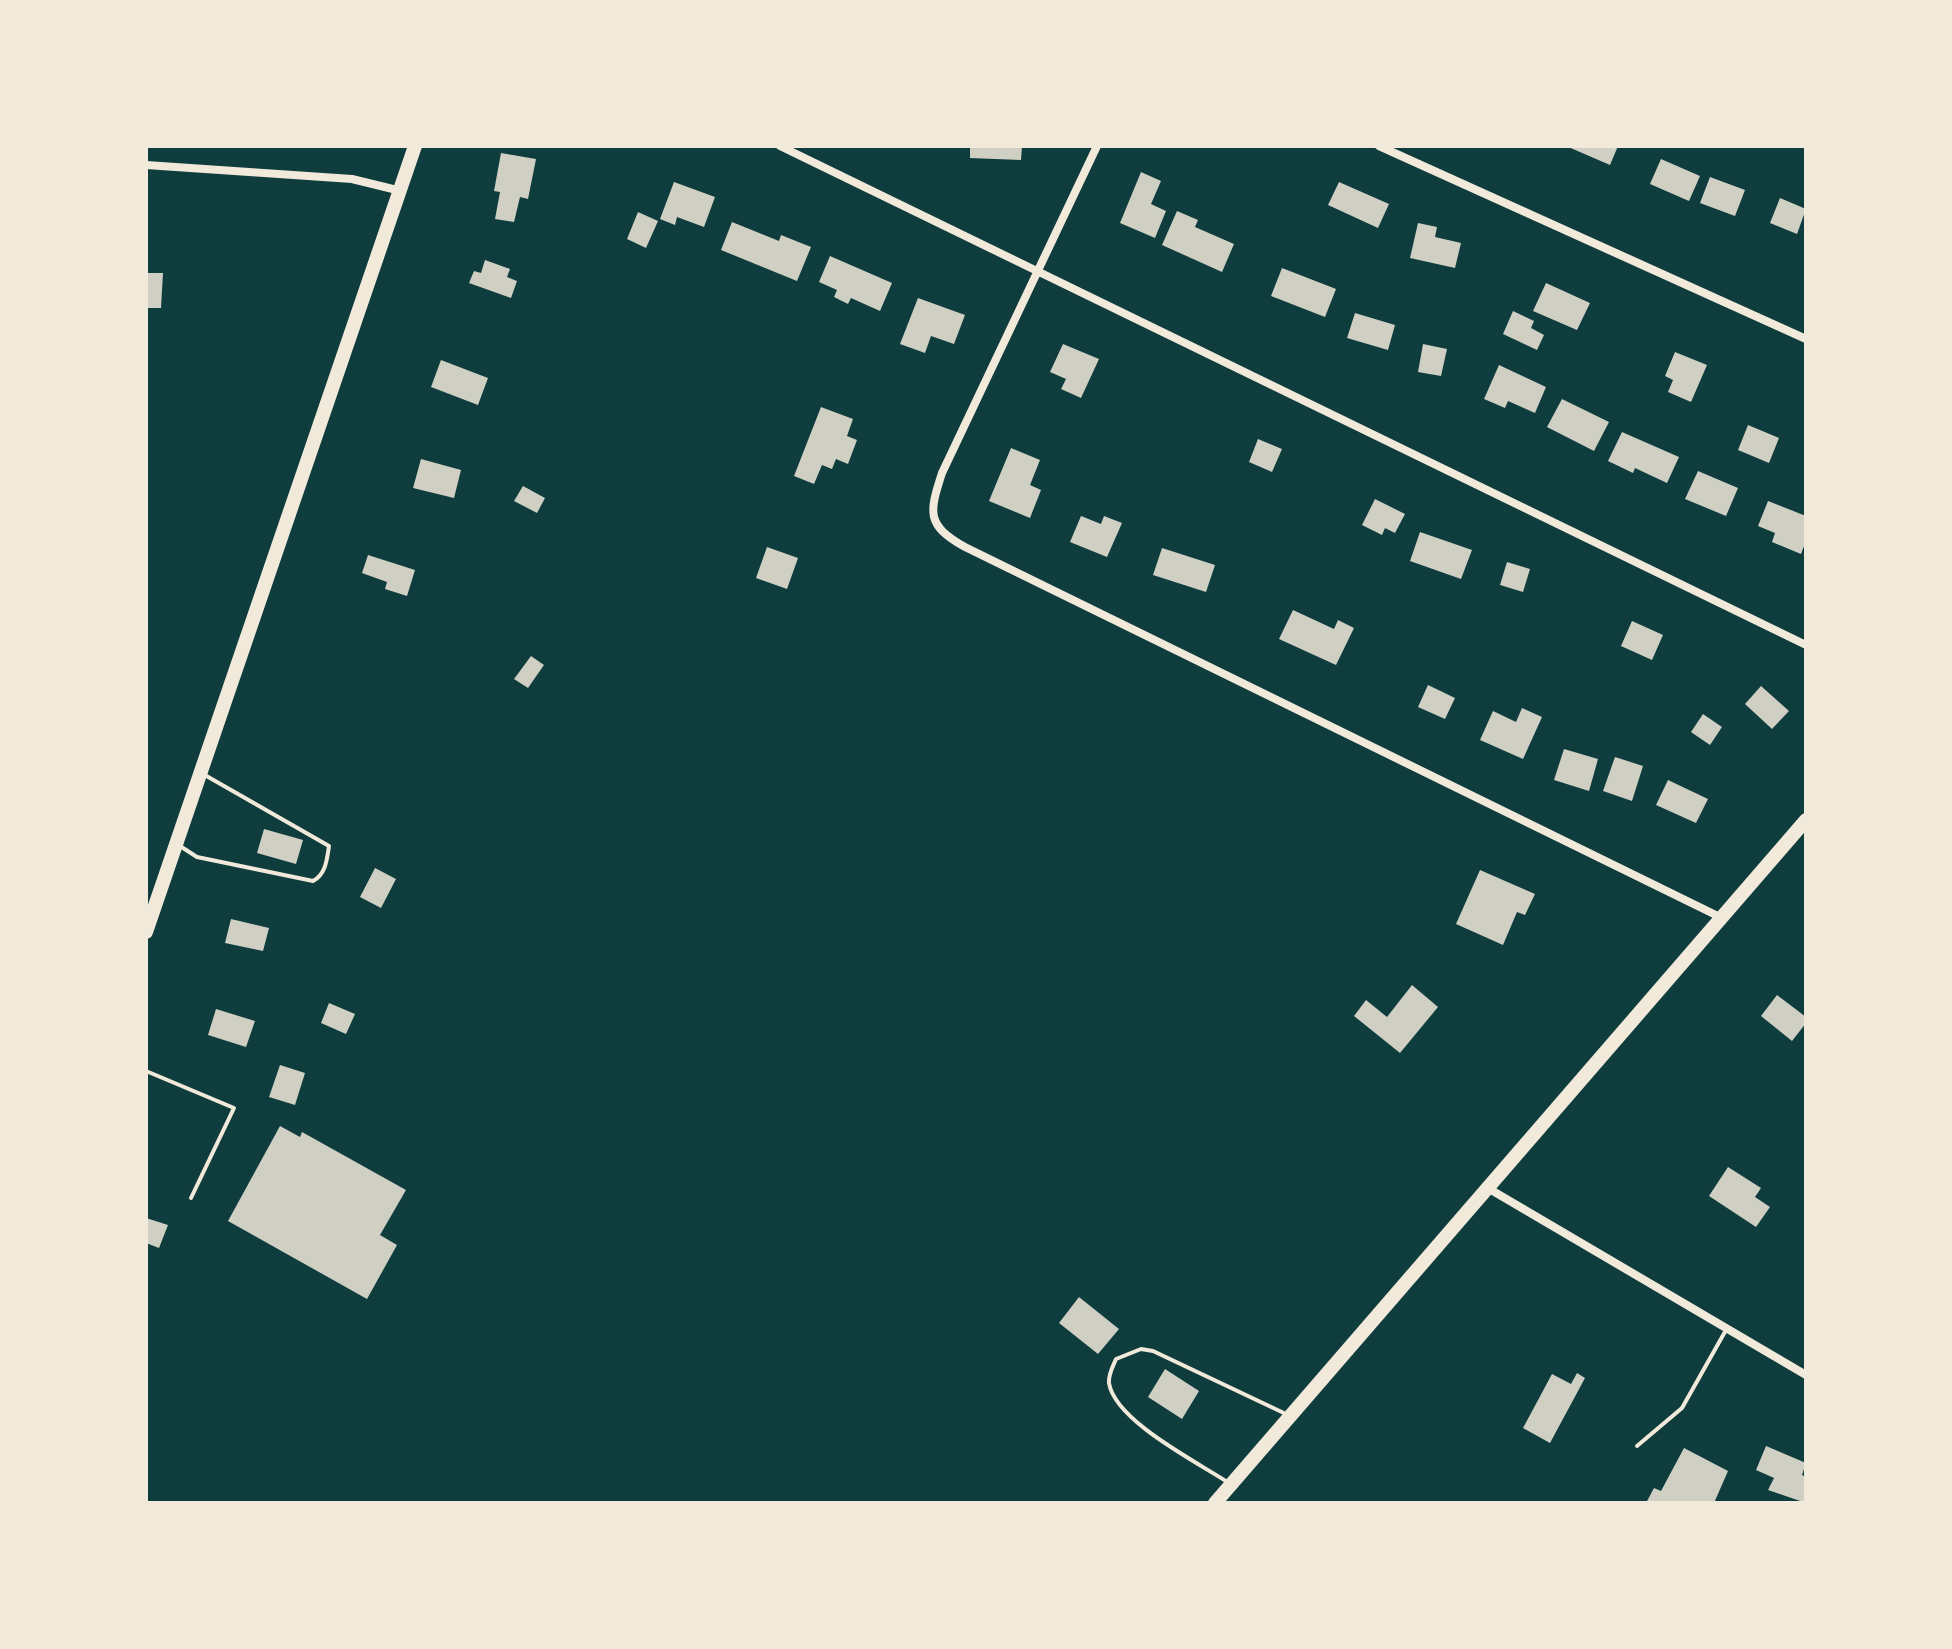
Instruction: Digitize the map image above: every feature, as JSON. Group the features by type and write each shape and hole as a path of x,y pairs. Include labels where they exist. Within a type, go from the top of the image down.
{"main road":[{"path":"146,932 415,146"},
{"path":"1215,1503 1806,820"}],"street":[{"path":"780,146 1806,645"},
{"path":"1097,146 1035,271 942,473 933,502 936,523 947,537 1722,918"},
{"path":"1379,146 1806,339"},
{"path":"146,165 352,179 401,191"},
{"path":"1486,1187 1806,1375"}],"lane":[{"path":"177,844 197,857 313,881 320,877 326,862 329,846 201,773"},
{"path":"146,1071 234,1108 191,1198"},
{"path":"1637,1446 1682,1408 1727,1328"},
{"path":"1231,1484 1132,1419 1115,1401 1108,1380 1116,1359 1141,1349 1153,1351 1290,1416"}],"building":[{"path":"970,146 1022,146 1021,160 970,158"},
{"path":"1566,146 1618,146 1610,165"},
{"path":"501,153 536,159 528,199 520,197 514,222 495,219 500,192 494,191"},
{"path":"1661,159 1700,176 1689,201 1650,184"},
{"path":"1141,172 1161,181 1151,204 1166,211 1155,238 1120,223"},
{"path":"1710,177 1745,190 1735,216 1700,203"},
{"path":"674,182 715,197 704,227 677,217 675,225 660,219"},
{"path":"1339,182 1389,204 1378,228 1328,205"},
{"path":"1780,198 1806,209 1797,234 1770,223"},
{"path":"1177,211 1198,220 1195,227 1234,244 1222,272 1162,245"},
{"path":"638,212 658,221 646,248 627,239"},
{"path":"732,222 779,241 781,235 811,247 797,281 721,250"},
{"path":"1418,223 1437,227 1435,237 1461,243 1455,268 1410,258"},
{"path":"830,256 892,283 880,311 851,298 848,304 834,297 837,290 819,282"},
{"path":"485,260 510,269 507,277 517,281 511,298 469,283 474,271 481,273"},
{"path":"1282,268 1336,289 1325,317 1271,296"},
{"path":"146,273 163,273 161,308 146,308"},
{"path":"1546,283 1590,303 1577,330 1533,311"},
{"path":"918,298 965,315 954,344 931,336 925,353 900,344"},
{"path":"1513,311 1534,321 1531,328 1544,335 1537,350 1503,334"},
{"path":"1355,313 1395,325 1388,350 1347,338"},
{"path":"1063,344 1099,359 1081,398 1061,389 1066,379 1050,372"},
{"path":"1423,344 1447,349 1441,376 1418,372"},
{"path":"1675,352 1707,365 1691,402 1668,392 1673,380 1665,376"},
{"path":"441,360 488,378 478,405 431,387"},
{"path":"1499,365 1546,387 1535,413 1508,401 1505,408 1484,399"},
{"path":"1562,399 1609,422 1594,451 1547,427"},
{"path":"821,407 853,419 847,436 857,440 848,464 836,459 832,469 822,465 814,484 794,476"},
{"path":"1748,425 1779,438 1769,463 1738,450"},
{"path":"1622,432 1679,457 1667,483 1635,468 1633,473 1608,461"},
{"path":"1258,439 1282,449 1272,472 1249,462"},
{"path":"1011,448 1040,460 1030,485 1041,490 1030,518 989,501"},
{"path":"421,459 461,470 454,498 413,488"},
{"path":"1698,471 1738,488 1726,516 1685,499"},
{"path":"523,486 545,498 537,513 514,501"},
{"path":"1375,499 1405,514 1395,533 1385,528 1382,535 1362,525"},
{"path":"1768,501 1806,516 1806,541 1801,554 1772,542 1775,533 1758,526"},
{"path":"1081,516 1101,524 1104,516 1122,523 1107,557 1070,542"},
{"path":"1420,532 1472,550 1461,579 1410,561"},
{"path":"767,547 798,558 787,589 756,578"},
{"path":"1162,548 1215,565 1206,592 1153,575"},
{"path":"368,555 415,570 407,596 385,589 387,582 362,573"},
{"path":"1507,562 1530,569 1523,592 1500,585"},
{"path":"1293,610 1334,629 1338,620 1354,628 1336,665 1279,639"},
{"path":"1632,621 1663,635 1652,660 1621,646"},
{"path":"531,656 544,665 528,688 514,679"},
{"path":"1428,685 1455,698 1445,719 1418,707"},
{"path":"1761,686 1789,711 1772,729 1745,704"},
{"path":"1522,708 1542,717 1523,759 1480,740 1493,711 1516,722"},
{"path":"1703,714 1722,727 1710,745 1691,732"},
{"path":"1564,749 1598,759 1589,791 1554,780"},
{"path":"1615,757 1643,766 1632,801 1603,791"},
{"path":"1668,780 1708,799 1696,823 1656,805"},
{"path":"264,829 303,840 296,864 257,853"},
{"path":"375,868 396,879 381,908 360,897"},
{"path":"1480,870 1535,894 1525,915 1517,912 1503,945 1456,924"},
{"path":"231,919 269,928 263,951 225,943"},
{"path":"1412,985 1438,1007 1400,1053 1354,1016 1366,1000 1387,1017"},
{"path":"1777,995 1806,1017 1806,1023 1792,1041 1761,1016"},
{"path":"329,1003 355,1014 346,1034 321,1023"},
{"path":"216,1009 255,1021 246,1047 208,1035"},
{"path":"280,1065 305,1073 295,1105 269,1097"},
{"path":"280,1126 300,1137 302,1132 406,1190 380,1235 397,1245 367,1299 228,1221"},
{"path":"1728,1167 1761,1188 1755,1197 1770,1207 1756,1227 1709,1196"},
{"path":"146,1218 168,1225 159,1248 146,1243"},
{"path":"1079,1297 1119,1329 1098,1354 1059,1323"},
{"path":"1165,1369 1199,1391 1182,1419 1148,1397"},
{"path":"1577,1373 1585,1378 1550,1443 1523,1428 1552,1374 1571,1384"},
{"path":"1766,1446 1806,1463 1802,1475 1806,1477 1806,1503 1768,1490 1774,1478 1756,1470"},
{"path":"1684,1448 1728,1471 1714,1503 1646,1503 1654,1488 1661,1491"}]}
